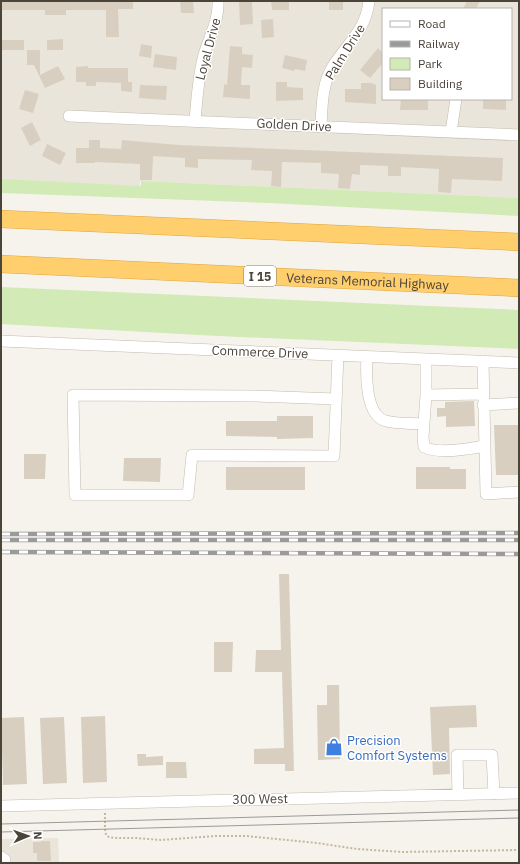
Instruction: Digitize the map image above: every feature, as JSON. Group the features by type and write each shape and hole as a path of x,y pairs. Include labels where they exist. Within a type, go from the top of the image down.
{"highway":[{"path":"1,219 519,242"},
{"name":"Veterans Memorial Highway","path":"1,264 519,288"}],"street":[{"name":"Loyal Drive","path":"195,121 198,78 204,54 217,17 218,1"},
{"name":"Palm Drive","path":"321,126 325,84 333,66 361,28 369,1"},
{"path":"451,132 456,100"},
{"name":"Golden Drive","path":"69,116 519,135"},
{"name":"Commerce Drive","path":"1,341 519,363"},
{"path":"336,399 255,396 73,395 75,495 188,495 192,455 334,456 338,355"},
{"path":"367,357 366,372 368,394 372,408 377,416 385,421 423,424"},
{"path":"426,359 426,395 423,424 424,447 430,450 462,450 484,446"},
{"path":"483,361 486,494 519,492"},
{"path":"426,395 483,394"},
{"path":"483,405 519,403"},
{"path":"458,794 457,755 492,755 494,794"},
{"name":"300 West","path":"1,806 519,793"}],"path":[{"path":"105,804 106,835 114,838 162,840 215,836 246,836 317,843 357,849 402,852 519,850"}],"shaded area":[{"path":"1,1 519,1 519,198 140,181 140,186 1,181"},
{"path":"58,838 59,863 1,863 1,839"}],"green space":[{"path":"1,179 141,186 141,181 519,198 519,216 269,203 1,193"},
{"path":"1,287 519,310 519,349 218,336 1,324"}],"building":[{"path":"1,1 133,1 133,9 118,9 119,37 106,37 106,10 66,10 66,15 45,15 45,10 1,10"},
{"path":"180,1 193,1 194,13 181,13"},
{"path":"239,1 252,1 253,24 240,25"},
{"path":"271,1 289,1 289,10 272,10"},
{"path":"329,1 343,1 343,10 329,10"},
{"path":"467,1 480,1 476,8 464,8"},
{"path":"273,19 274,37 262,38 261,20"},
{"path":"63,39 63,50 47,50 47,40"},
{"path":"1,40 24,40 24,50 1,50"},
{"path":"141,44 152,46 151,58 139,56"},
{"path":"230,46 242,47 242,54 253,55 252,68 242,67 241,85 250,85 250,99 223,97 224,84 227,85"},
{"path":"378,48 382,52 382,64 370,78 360,70"},
{"path":"27,50 40,50 40,75 58,66 65,79 45,88 34,65 27,65"},
{"path":"155,54 177,57 176,70 153,67"},
{"path":"285,55 307,60 305,71 295,69 294,71 282,68"},
{"path":"88,66 88,68 128,68 128,82 132,82 132,92 121,91 121,83 96,82 96,86 86,86 86,82 76,82 76,67"},
{"path":"276,82 287,82 287,87 303,88 303,100 276,101"},
{"path":"361,83 372,83 376,85 376,104 345,102 345,89 361,89"},
{"path":"140,85 167,86 166,100 139,98"},
{"path":"25,90 39,94 33,113 19,109"},
{"path":"401,100 428,100 428,110 400,110"},
{"path":"483,100 506,100 506,110 483,109"},
{"path":"32,122 41,140 30,146 21,128"},
{"path":"89,140 100,140 100,148 121,149 122,140 179,145 503,158 502,181 452,179 451,193 438,192 439,169 401,167 401,176 388,176 388,166 360,165 360,175 352,174 350,189 338,188 339,174 321,173 321,163 282,162 281,187 271,186 272,171 251,170 252,160 198,159 198,168 185,167 185,158 153,156 152,180 140,180 140,164 95,162 76,163 76,148 89,148"},
{"path":"47,144 66,153 60,165 42,156"},
{"path":"474,401 475,426 446,427 446,416 437,417 437,408 445,408 445,402"},
{"path":"277,416 313,416 313,438 277,439 277,437 226,436 226,421 277,421"},
{"path":"494,425 519,425 519,475 496,475"},
{"path":"24,454 46,454 45,479 24,479"},
{"path":"124,458 161,458 160,482 123,481"},
{"path":"226,467 305,467 305,490 226,490"},
{"path":"416,467 450,467 450,469 466,469 466,489 416,489"},
{"path":"279,574 289,574 294,771 285,771 285,764 254,764 254,749 284,748 282,672 255,672 256,650 281,650"},
{"path":"214,642 233,642 232,672 214,672"},
{"path":"327,685 339,685 340,759 318,760 317,705 327,705"},
{"path":"476,705 477,727 449,728 450,774 433,775 430,707"},
{"path":"105,716 107,782 83,783 81,717"},
{"path":"24,717 27,784 3,785 1,718"},
{"path":"64,717 67,783 43,784 40,718"},
{"path":"137,754 146,754 146,757 163,756 163,765 138,766"},
{"path":"166,762 186,762 187,778 166,778"},
{"path":"50,841 51,861 37,861 37,853 33,853 33,842"}],"tram line":[{"path":"1,824 519,810"},
{"path":"1,832 519,818"}],"railway":[{"path":"1,534 519,533"},
{"path":"1,540 519,540"},
{"path":"1,552 519,554"}],"place":[{"name":"Precision Comfort Systems","path":"334,747"}]}
